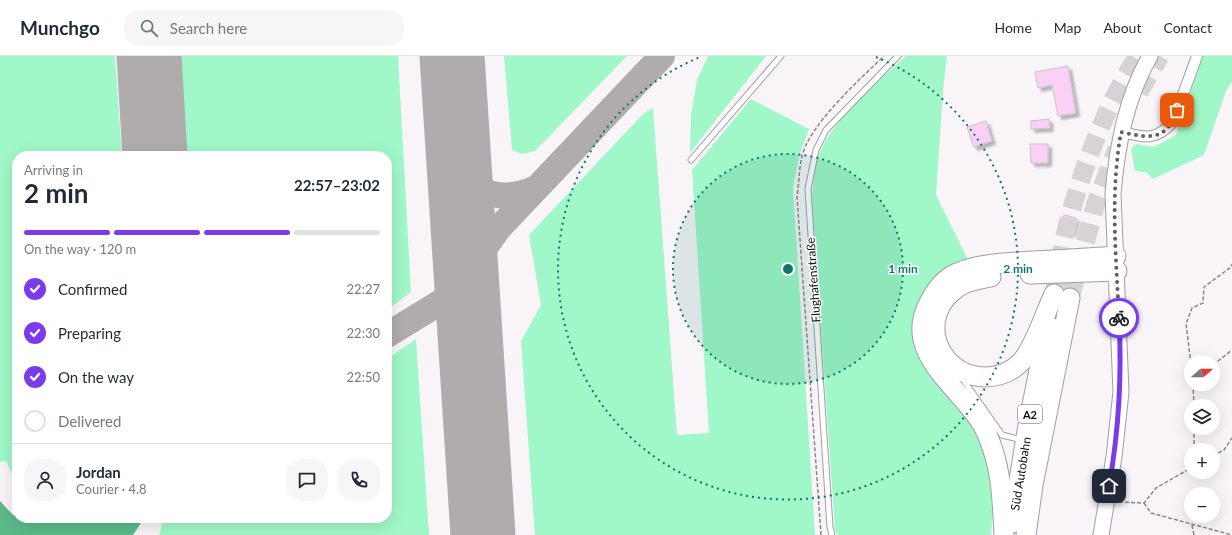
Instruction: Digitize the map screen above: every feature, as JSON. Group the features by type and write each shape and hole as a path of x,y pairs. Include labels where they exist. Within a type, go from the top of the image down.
{"highway":[{"path":"1004,535 1001,478 996,456 987,432 974,413 941,375 931,361 925,346 923,333 923,320 928,305 937,289 948,278 962,271 1000,263 1116,264"},
{"path":"1062,296 1021,363 1003,375 991,377 972,376 956,369 943,357 934,330 936,314 947,297 957,287 976,280 1002,275 1116,264"},
{"name":"Süd Autobahn","path":"1010,535 1026,441 1062,296"},
{"name":"Süd Autobahn","path":"1026,535 1062,296"}],"main road":[{"path":"1101,535 1114,457 1121,392 1113,194 1116,161 1121,132 1140,73 1150,56"}],"street":[{"path":"1121,132 1148,137 1165,130 1172,122 1197,56"}],"lane":[{"path":"691,160 781,56"},
{"name":"Flughafenstraße","path":"832,535 830,527 809,216 809,183 816,150 826,130 898,56"},
{"path":"956,369 1002,435 1026,441"}],"path":[{"path":"1190,355 1186,324 1192,308 1203,303 1204,287 1231,267 1232,264"},
{"path":"1220,359 1232,350"},
{"path":"1220,452 1224,450 1232,438"},
{"path":"1144,504 1156,488 1184,472"},
{"path":"1107,501 1144,504 1151,513 1232,535"},
{"path":"1192,524 1194,535"}],"shaded area":[{"path":"0,56 115,56 122,151 12,151 12,474 6,461 0,462"},
{"path":"179,56 398,56 411,292 392,306 392,151 186,151"},
{"path":"504,56 627,56 535,151 522,154 512,150"},
{"path":"708,56 766,56 690,153 691,115 697,80"},
{"path":"906,56 947,56 943,90 936,195 969,262 920,306 981,434 995,487 991,535 838,535 835,530 812,198 814,175 817,161 823,146 842,118 867,91"},
{"path":"1203,56 1232,56 1232,81 1226,91 1204,155 1153,179 1146,172 1135,171 1131,149 1136,144 1154,147 1176,135"},
{"path":"751,99 809,129 799,157 793,188 815,535 535,535 521,341 541,305 529,235 644,113 653,108 677,435 709,433 692,170"},
{"path":"416,339 429,535 159,535 162,523 392,523 392,356"},
{"path":"0,501 12,514 12,523 141,523 133,535 0,535"}],"building":[{"path":"1068,66 1076,113 1058,116 1052,85 1038,88 1035,72"},
{"path":"1049,119 1050,128 1031,129 1031,121"},
{"path":"986,121 992,141 974,147 967,127"},
{"path":"1030,144 1048,144 1048,163 1031,163"},
{"path":"1064,215 1076,218 1072,233 1059,230"}],"taxiway":[{"path":"468,291 484,249 498,229 662,56"},
{"path":"459,158 475,185 491,194 518,194 536,188"},
{"path":"392,332 467,286"}],"runway":[{"path":"149,56 155,151"},
{"path":"452,56 483,535"}],"tunnel":[{"path":"1054,294 1068,222 1087,161 1118,89 1138,56"},
{"path":"1139,92 1160,56"},
{"path":"1070,298 1096,203 1117,149"}],"way so far":[{"path":"1119,318 1113,194 1116,161 1121,132 1148,137 1157,135 1165,130 1172,122 1177,110"}],"route":[{"path":"1109,486 1119,421 1121,392 1119,318"}]}
